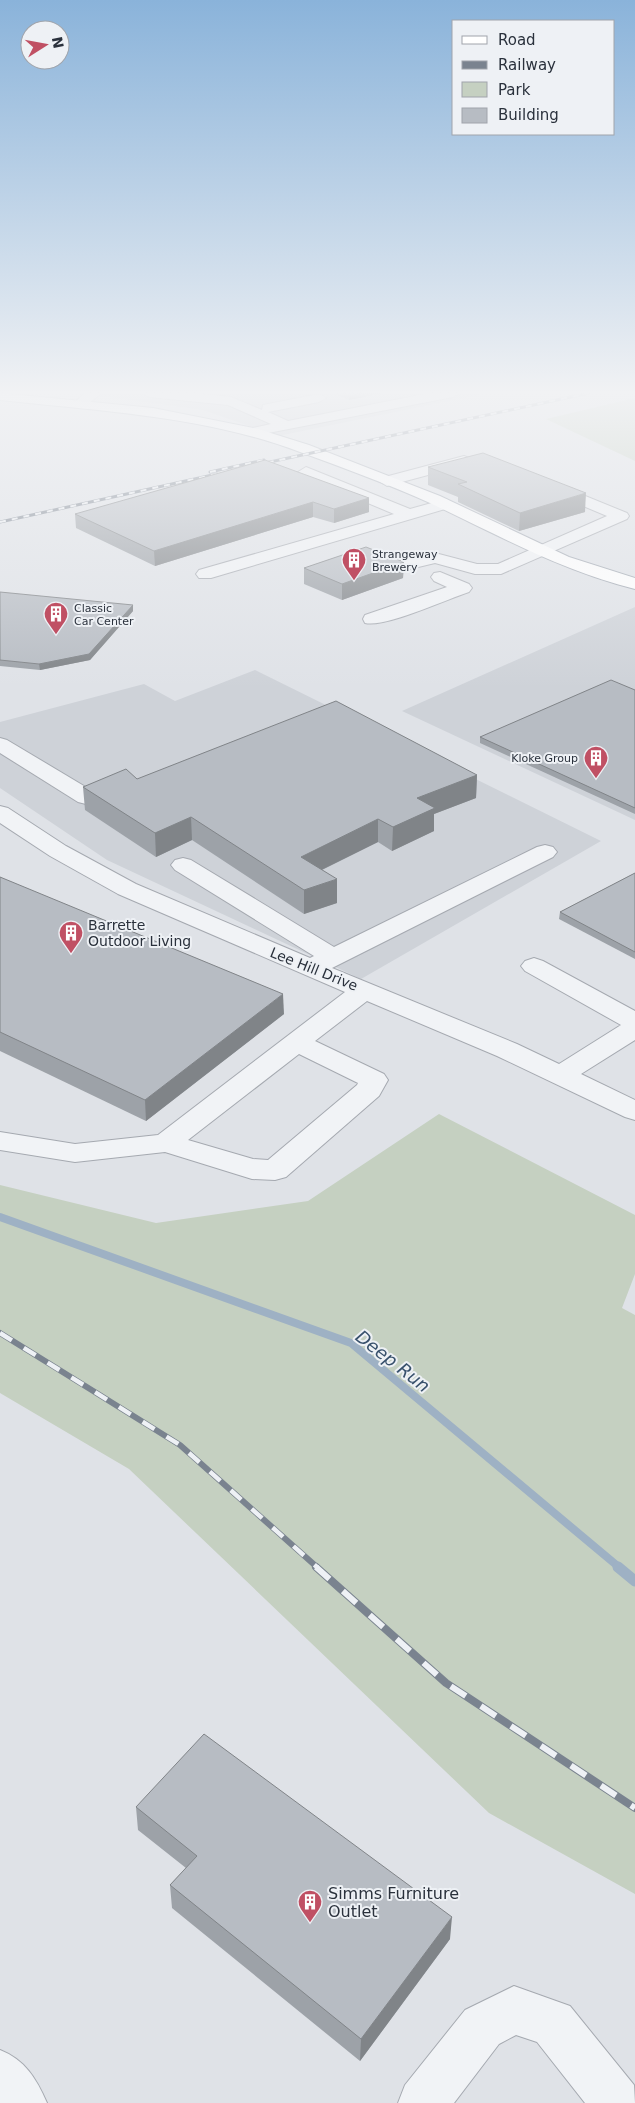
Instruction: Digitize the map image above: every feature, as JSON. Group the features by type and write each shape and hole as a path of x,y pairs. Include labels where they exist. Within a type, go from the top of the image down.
{"main road":[{"path":"413,491 446,504 541,552 592,571 635,584"}],"street":[{"path":"352,491 408,514"},
{"path":"410,564 434,558 482,570 501,569 621,516 562,491"},
{"path":"205,574 446,504"},
{"path":"372,619 401,612 427,599 463,588 431,580 468,567"},
{"path":"0,744 86,797"},
{"name":"Lee Hill Drive","path":"2,816 58,851 127,889 184,915 322,962 364,990 561,1075 635,1111"},
{"path":"183,865 322,962 545,852"},
{"path":"534,966 635,1022"},
{"path":"166,1143 364,990"},
{"path":"561,1075 635,1028"},
{"path":"0,1142 75,1152 166,1143 252,1170 275,1170 369,1090 374,1080 296,1042"},
{"path":"423,2103 482,2027 514,2010 553,2023 616,2103"},
{"path":"0,2074 22,2103"}],"shaded area":[{"path":"635,607 635,820 402,711"},
{"path":"255,670 601,841 361,979 107,860 0,788 0,722 144,684 175,701"}],"green space":[{"path":"439,1114 635,1215 635,1274 622,1308 635,1315 635,1894 489,1813 129,1469 0,1393 0,1185 156,1223 308,1201"}],"building":[{"path":"155,491 350,491 369,498 334,509 313,502 154,551 75,514"},
{"path":"473,491 581,491 586,493 520,513"},
{"path":"366,547 404,562 342,584 304,568"},
{"name":"Classic Car Center","path":"0,592 133,605 89,654 39,664 0,660"},
{"name":"Kloke Group","path":"611,680 635,690 635,808 480,737"},
{"path":"336,701 477,775 417,798 435,808 393,827 378,819 301,857 337,879 304,890 191,817 155,833 83,787 126,769 137,779"},
{"path":"635,873 635,952 560,912"},
{"name":"Barrette Outdoor Living","path":"0,877 283,994 145,1100 0,1032"},
{"name":"Simms Furniture Outlet","path":"204,1734 452,1917 361,2039 170,1885 197,1856 136,1807"}],"waterway":[{"name":"Deep Run","path":"0,1217 351,1343 620,1568"},
{"name":"Deep Run","path":"618,1567 635,1581"}],"railway":[{"path":"0,522 140,491"},
{"path":"0,1333 180,1445 318,1568"},
{"path":"316,1567 446,1683 635,1808"}],"place":[{"name":"Strangeway Brewery","path":"354,581"},
{"name":"Classic Car Center","path":"56,635"},
{"name":"Kloke Group","path":"596,779"},
{"name":"Barrette Outdoor Living","path":"71,954"},
{"name":"Simms Furniture Outlet","path":"310,1923"}]}
